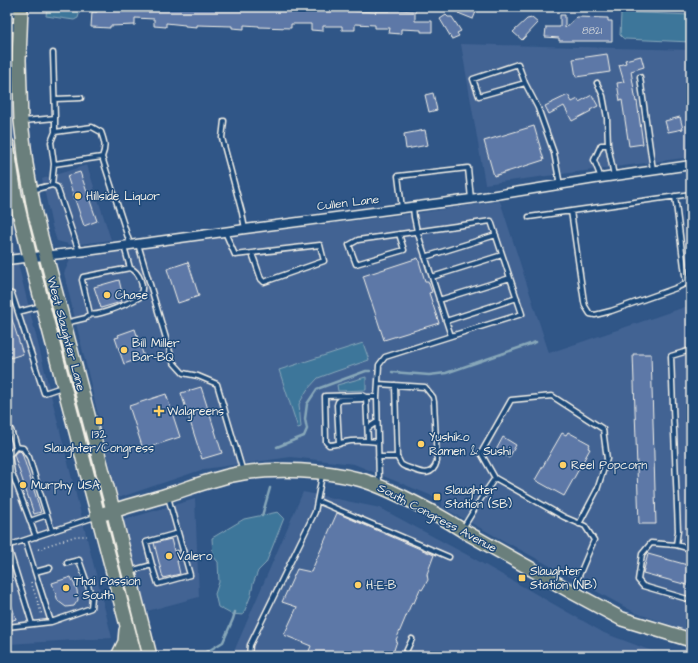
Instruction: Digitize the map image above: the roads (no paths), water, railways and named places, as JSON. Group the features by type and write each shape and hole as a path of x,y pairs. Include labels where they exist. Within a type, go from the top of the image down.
{"main road":[{"name":"West Slaughter Lane","path":"21,10 14,27 20,82 21,121 30,190 45,255 150,656"},
{"name":"West Slaughter Lane","path":"7,144 12,196 30,257 135,656"},
{"name":"South Congress Avenue","path":"97,516 211,481 243,473 297,471 322,472 358,479 379,486 419,505 622,619 691,640"},
{"path":"118,656 125,642 126,625"}],"street":[{"path":"7,12 21,10"},
{"name":"Cullen Lane","path":"7,260 79,252 472,199 691,165"}],"lane":[{"path":"52,185 54,164 51,142 55,132 53,53"},
{"path":"524,83 479,96 473,79 518,64 524,83 538,108 554,153 560,185"},
{"path":"640,77 653,170"},
{"path":"597,83 602,96 607,118 608,145 614,176"},
{"path":"54,99 81,98"},
{"path":"21,121 55,118"},
{"path":"224,121 222,138 245,229"},
{"path":"55,132 92,127 101,132 105,150 102,157 173,362 183,373 198,376 217,384 243,473"},
{"path":"601,178 594,160 601,145 608,145"},
{"path":"54,164 102,157"},
{"path":"402,208 398,176 468,168 472,199"},
{"path":"30,190 52,185 57,187 79,252"},
{"path":"529,217 691,194"},
{"path":"675,196 686,283"},
{"path":"413,207 417,231 451,336"},
{"path":"571,211 584,302 590,314 595,315 611,311 676,288 691,281"},
{"path":"379,486 377,397 379,365 385,357 522,314 491,221 417,231 358,240 349,245 356,264 404,250 399,234"},
{"path":"224,232 235,255 252,253 320,245 324,261 264,282 261,279 252,253"},
{"path":"425,257 496,235"},
{"path":"130,268 131,244"},
{"path":"432,277 502,255"},
{"path":"63,323 86,318 90,314 94,315 115,308 140,297 143,291 137,272 130,268 83,277 82,280 90,314"},
{"path":"439,300 510,278"},
{"path":"7,293 12,294 44,393 64,387"},
{"path":"446,321 517,298"},
{"path":"18,312 42,306"},
{"path":"676,545 678,531 671,356 691,350"},
{"path":"378,384 395,385 425,387 433,397 437,460 436,466 432,471 426,473 420,472 402,465 397,457 395,385"},
{"path":"366,397 362,394 324,396 326,442 329,445 345,442 378,442"},
{"path":"572,592 594,540 585,526 579,524 564,518 495,478 481,453 511,400 552,396 603,429 607,459 597,490 579,524"},
{"path":"366,397 368,441"},
{"path":"339,444 338,402 340,400 377,397"},
{"path":"368,428 377,422"},
{"path":"7,431 11,430 16,447"},
{"path":"16,447 23,448 29,457 52,531"},
{"path":"16,447 9,455 12,473 36,537"},
{"path":"378,457 397,457"},
{"path":"249,656 250,645 315,512 322,472"},
{"path":"462,530 495,478"},
{"path":"167,495 178,533 190,575 158,584 146,542 178,533"},
{"path":"318,501 448,557"},
{"path":"30,521 47,515"},
{"path":"32,624 7,546 97,516"},
{"path":"25,540 51,622"},
{"path":"691,549 676,545 651,543 642,554 638,580 643,586 691,600"},
{"path":"7,627 51,622 91,608 92,598 79,560 66,563"},
{"path":"7,564 13,563"},
{"path":"129,572 152,565"},
{"path":"35,572 50,568"},
{"path":"404,656 412,639"}],"waterway":[{"path":"392,372 429,375 446,373 536,342"},
{"path":"277,447 304,436 307,429 305,419 307,404 317,389 366,371 370,371"},
{"path":"262,516 270,488"},
{"path":"200,656 223,642 235,612"}],"place":[{"name":"Hillside Liquor","path":"78,196"},
{"name":"Chase","path":"107,295"},
{"name":"Bill Miller Bar-BQ","path":"124,350"},
{"name":"Walgreens","path":"159,411"},
{"name":"132 Slaughter/Congress","path":"99,421"},
{"name":"Yushiko Ramen & Sushi","path":"421,444"},
{"name":"Reel Popcorn","path":"563,465"},
{"name":"Murphy USA","path":"23,485"},
{"name":"Slaughter Station (SB)","path":"437,497"},
{"name":"Valero","path":"169,556"},
{"name":"Slaughter Station (NB)","path":"522,578"},
{"name":"H-E-B","path":"358,585"},
{"name":"Thai Passion - South","path":"66,588"}]}
